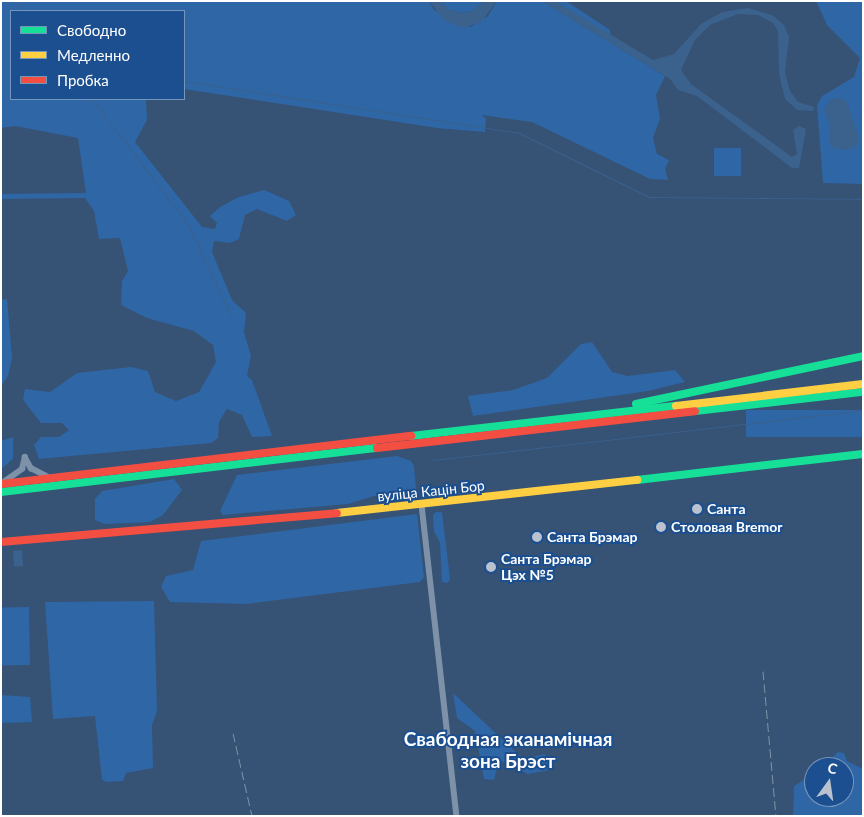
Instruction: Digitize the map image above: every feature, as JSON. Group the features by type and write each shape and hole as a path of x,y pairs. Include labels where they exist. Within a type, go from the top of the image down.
{"main road":[{"path":"572,418 863,356"},
{"path":"1,483 863,384"},
{"path":"1,492 863,392"},
{"name":"вуліца Кацін Бор","path":"1,542 422,505 863,454"}],"street":[{"path":"1,483 22,469 25,457 35,472 54,478"},
{"path":"422,505 457,816"}],"shaded area":[{"path":"1,1 429,1 434,10 470,27 488,16 497,1 542,1 665,76 656,95 660,119 653,138 657,154 669,160 665,169 668,180 650,179 532,122 482,115 486,119 485,132 437,128 185,89 185,10 10,10 10,100 146,100 147,120 135,142 202,227 215,229 217,223 210,216 220,207 239,197 264,190 289,201 296,215 287,221 257,209 245,215 239,239 230,243 214,241 212,252 232,300 246,313 244,332 251,356 247,376 252,380 272,436 252,437 242,415 227,409 219,422 218,438 211,443 39,459 34,445 41,437 59,437 69,430 62,423 41,423 23,400 25,389 50,392 77,373 131,367 148,371 155,392 176,401 199,392 216,362 213,345 194,331 147,318 121,305 122,281 128,271 120,238 99,239 94,211 85,198 1,199 1,194 86,193 78,138 15,126 1,128"},
{"path":"429,1 441,1 449,10 462,13 473,11 484,1 497,1 482,21 464,28 445,21"},
{"path":"441,1 484,1 473,11 462,13 449,10"},
{"path":"542,1 555,1 653,60 674,54 701,24 722,12 748,8 772,15 784,25 789,37 785,73 790,91 798,102 814,107 813,111 797,110 785,99 779,74 778,31 773,23 758,15 738,14 710,25 695,40 681,70 691,84 792,157 797,154 793,130 799,126 806,129 799,168 792,168 697,96 678,90 670,79"},
{"path":"555,1 566,1 610,30 611,37"},
{"path":"816,1 863,1 863,184 823,183 817,105 822,96 854,77 860,58 827,25"},
{"path":"840,98 847,102 859,139 856,146 847,150 834,148 830,144 829,122 824,110 831,99"},
{"path":"714,148 741,148 741,176 714,176"},
{"path":"7,299 12,358 8,376 1,386 1,300"},
{"path":"592,342 612,372 628,376 675,370 685,382 648,391 473,416 468,396 513,390 547,378 581,344"},
{"path":"746,410 863,410 863,437 746,437"},
{"path":"13,437 13,459 1,469 1,441"},
{"path":"397,456 411,461 414,466 416,489 412,495 374,496 348,504 223,515 220,511 237,475"},
{"path":"174,479 182,490 163,515 150,522 104,524 95,520 95,499 102,491"},
{"path":"436,512 442,512 450,579 448,583 442,582 440,543 434,531 433,515"},
{"path":"417,514 424,577 420,582 247,604 170,602 161,587 166,576 193,570 201,541"},
{"path":"22,550 23,566 14,567 13,551"},
{"path":"154,601 157,711 152,725 153,768 126,773 123,781 107,782 102,780 95,716 53,719 45,602"},
{"path":"1,607 29,607 30,665 2,665"},
{"path":"453,693 523,759 545,754 549,770 528,774 499,760 494,780 484,779 475,731 457,718"},
{"path":"1,695 30,697 32,722 1,723"},
{"path":"838,752 844,753 846,757 833,757"},
{"path":"854,764 863,769 863,816 793,816 794,786 804,780 804,807 854,807"}],"waterway":[{"path":"16,1 23,10"},
{"path":"185,81 519,133 649,197 863,199"},
{"path":"93,100 187,223 231,315"},
{"path":"433,460 863,410"}],"railway":[{"path":"763,671 776,816"},
{"path":"233,733 252,816"}],"traffic: fast":[{"path":"636,404 863,356"},
{"path":"695,411 863,392"},
{"path":"411,436 676,406"},
{"path":"1,492 377,448"},
{"path":"637,480 863,454"}],"traffic: slow":[{"path":"676,406 863,384"},
{"path":"337,513 637,480"}],"traffic: jam":[{"path":"377,448 695,411"},
{"path":"1,484 411,436"},
{"path":"1,542 337,513"}],"place":[{"name":"Санта","path":"697,509"},
{"name":"Столовая Bremor","path":"661,527"},
{"name":"Санта Брэмар","path":"537,537"},
{"name":"Санта Брэмар Цэх №5","path":"491,567"}],"district":[{"name":"Свабодная эканамічная зона Брэст","path":"508,750"}]}
